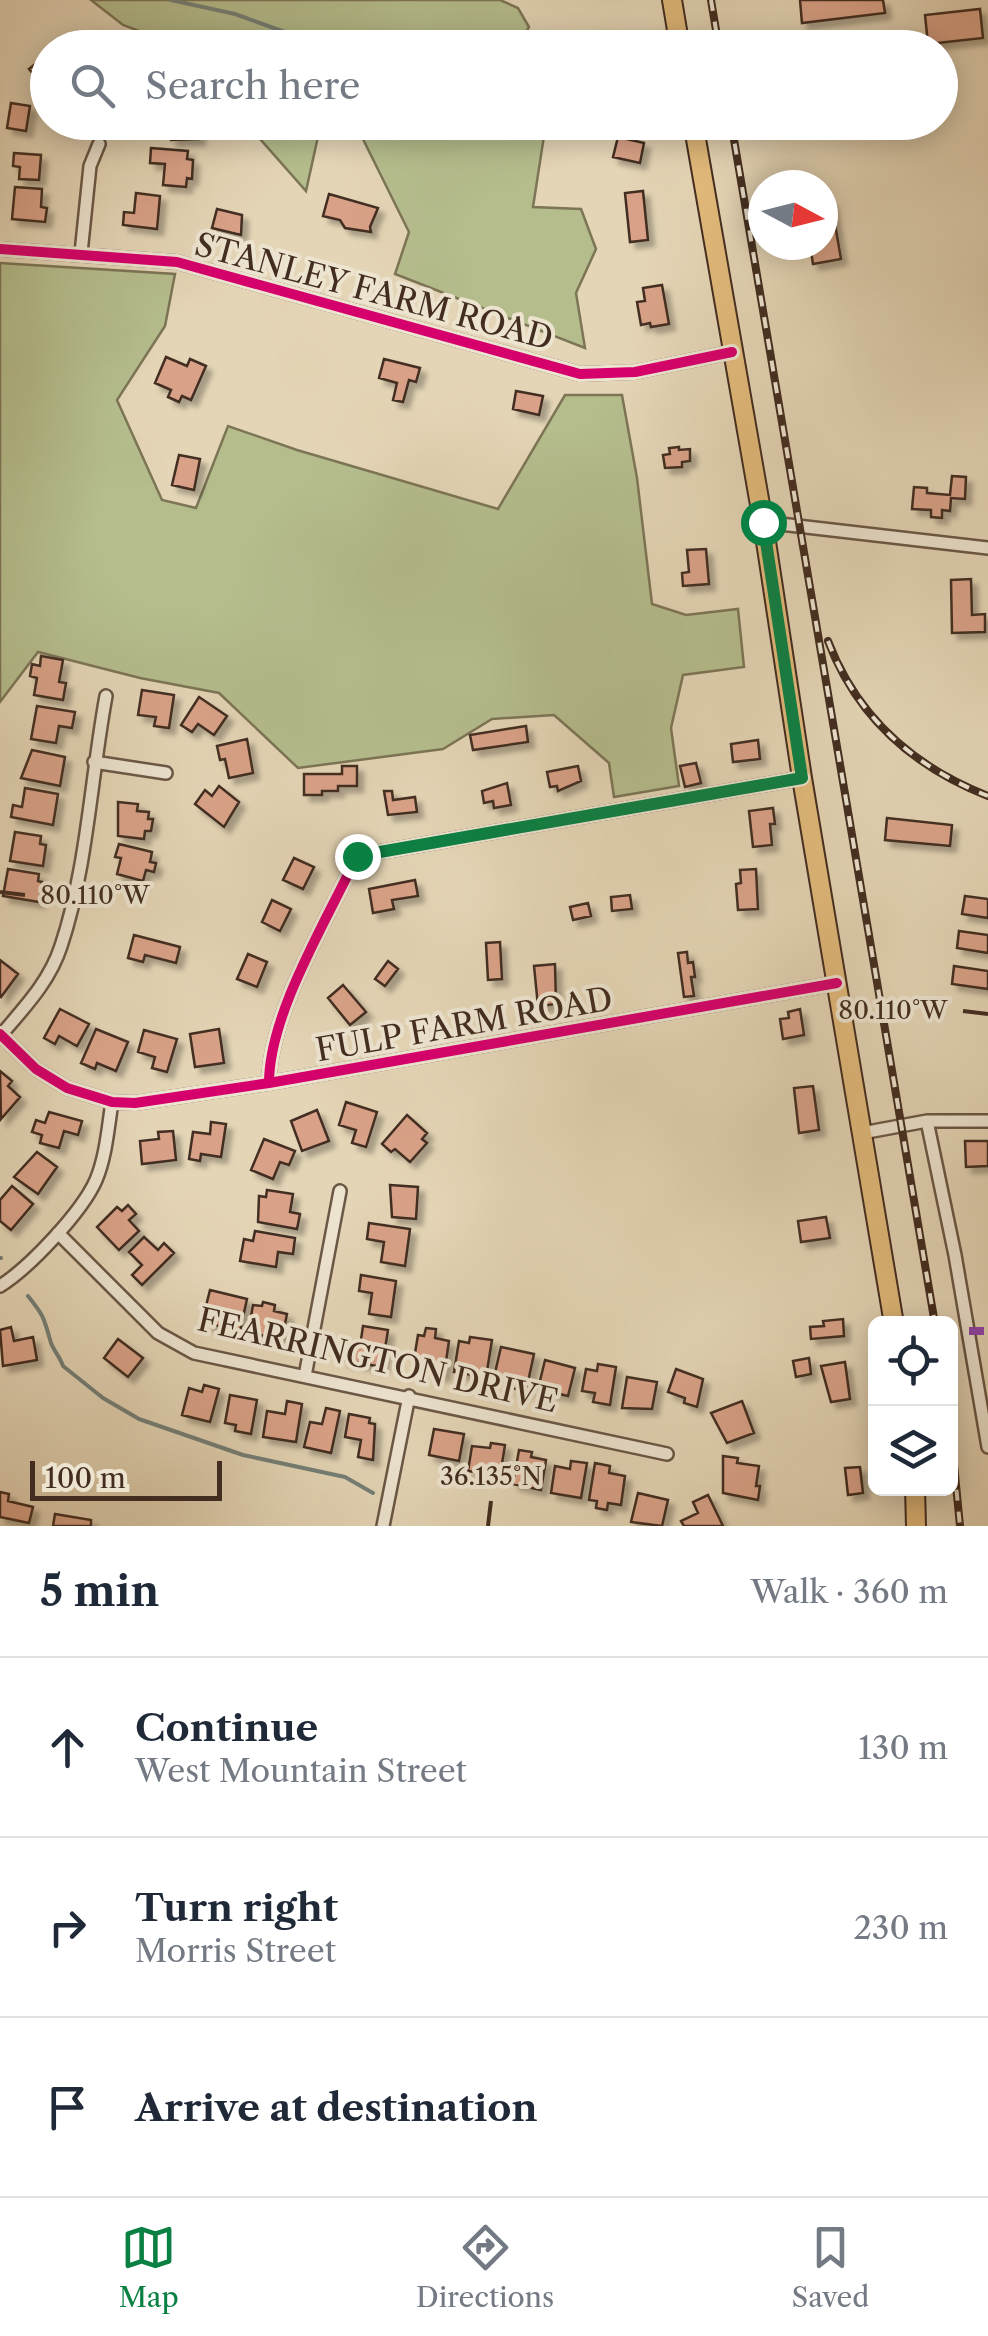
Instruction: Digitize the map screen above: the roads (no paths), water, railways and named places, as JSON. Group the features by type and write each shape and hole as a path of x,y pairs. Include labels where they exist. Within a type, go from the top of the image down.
{"main road":[{"path":"672,0 677,30"},
{"path":"696,140 763,522 893,1316"},
{"path":"915,1496 916,1526"}],"street":[{"path":"81,252 90,166 99,144"},
{"name":"STANLEY FARM ROAD","path":"0,249 176,262 580,374 636,372 732,352"},
{"path":"763,522 988,548"},
{"path":"0,1035 40,989 61,948 88,824 106,696"},
{"path":"94,762 166,772"},
{"path":"270,1084 269,1060 277,1024 357,856 802,778"},
{"name":"FULP FARM ROAD","path":"0,1035 36,1069 67,1088 112,1102 135,1103 270,1084 837,983"},
{"path":"0,1286 19,1273 58,1232 94,1184 102,1162 112,1102"},
{"path":"862,1133 927,1121 988,1121"},
{"path":"927,1121 988,1447"},
{"path":"305,1376 340,1191"},
{"name":"FEARRINGTON DRIVE","path":"58,1232 132,1309 170,1340 194,1353 667,1454"},
{"path":"382,1526 408,1396"}],"waterway":[{"path":"171,0 235,14 279,30"},
{"path":"28,1296 43,1318 63,1366 103,1398 139,1419 243,1455 345,1477 373,1493"}],"railway":[{"path":"711,0 716,30"},
{"path":"734,140 934,1316"},
{"path":"828,641 855,693 891,736 936,770 988,796"},
{"path":"957,1496 960,1526"}]}
